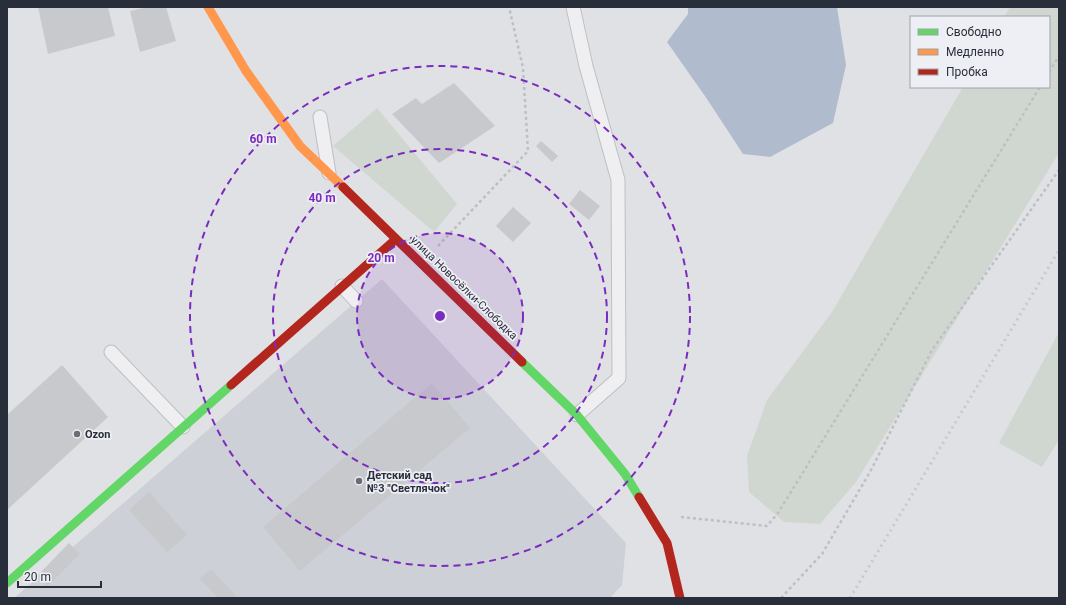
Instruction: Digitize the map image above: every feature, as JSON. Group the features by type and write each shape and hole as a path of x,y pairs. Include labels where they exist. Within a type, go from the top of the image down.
{"main road":[{"name":"улица Новосёлки-Слободка","path":"208,7 246,71 300,146 577,415 605,448 625,474 667,543 680,598"},
{"path":"7,583 396,239"}],"lane":[{"path":"572,7 586,66 618,180 619,378 577,415"},
{"path":"320,117 329,174"},
{"path":"342,286 356,301"},
{"path":"111,352 182,428"}],"path":[{"path":"421,263 528,151 523,68 509,7"},
{"path":"1050,70 1059,56"},
{"path":"676,517 767,526 778,513 1039,88"},
{"path":"781,598 822,554 870,472 932,350 1059,170"}],"shaded area":[{"path":"1010,7 1059,7 1059,153 856,482 820,524 784,522 749,492 747,456 767,400 832,312 962,88 1050,88 1050,16 1005,16"},
{"path":"377,108 457,204 434,232 333,146"},
{"name":"Детский сад №3 \"Светлячок\"","path":"382,279 626,543 622,585 610,598 14,598"},
{"path":"1059,332 1059,440 1042,467 999,443"}],"water":[{"path":"688,7 837,7 846,65 833,123 770,157 743,154 667,42 688,14"}],"building":[{"path":"38,7 108,7 115,36 48,54"},
{"path":"148,7 166,7 176,41 140,52 130,11"},
{"path":"454,83 495,126 439,163 392,114 416,98 422,104"},
{"path":"541,141 558,156 552,162 536,146"},
{"path":"580,190 600,206 589,220 569,204"},
{"path":"513,207 531,223 513,242 496,226"},
{"path":"62,365 108,417 7,510 7,415"},
{"path":"432,383 470,428 300,571 263,527"},
{"path":"149,492 187,535 167,552 129,510"},
{"path":"69,543 80,554 48,586 37,576"},
{"path":"211,569 238,598 218,598 200,579"}],"railway":[{"path":"850,598 1059,250"}],"traffic: fast":[{"path":"522,362 577,415 625,474 639,497"},
{"path":"7,583 231,385"}],"traffic: slow":[{"path":"208,7 246,71 300,146 343,187"}],"traffic: jam":[{"path":"343,187 522,362"},
{"path":"231,385 396,239"},
{"path":"639,497 667,543 680,598"}],"place":[{"name":"Ozon","path":"77,434"},
{"name":"Детский сад №3 \"Светлячок\"","path":"359,481"}]}
